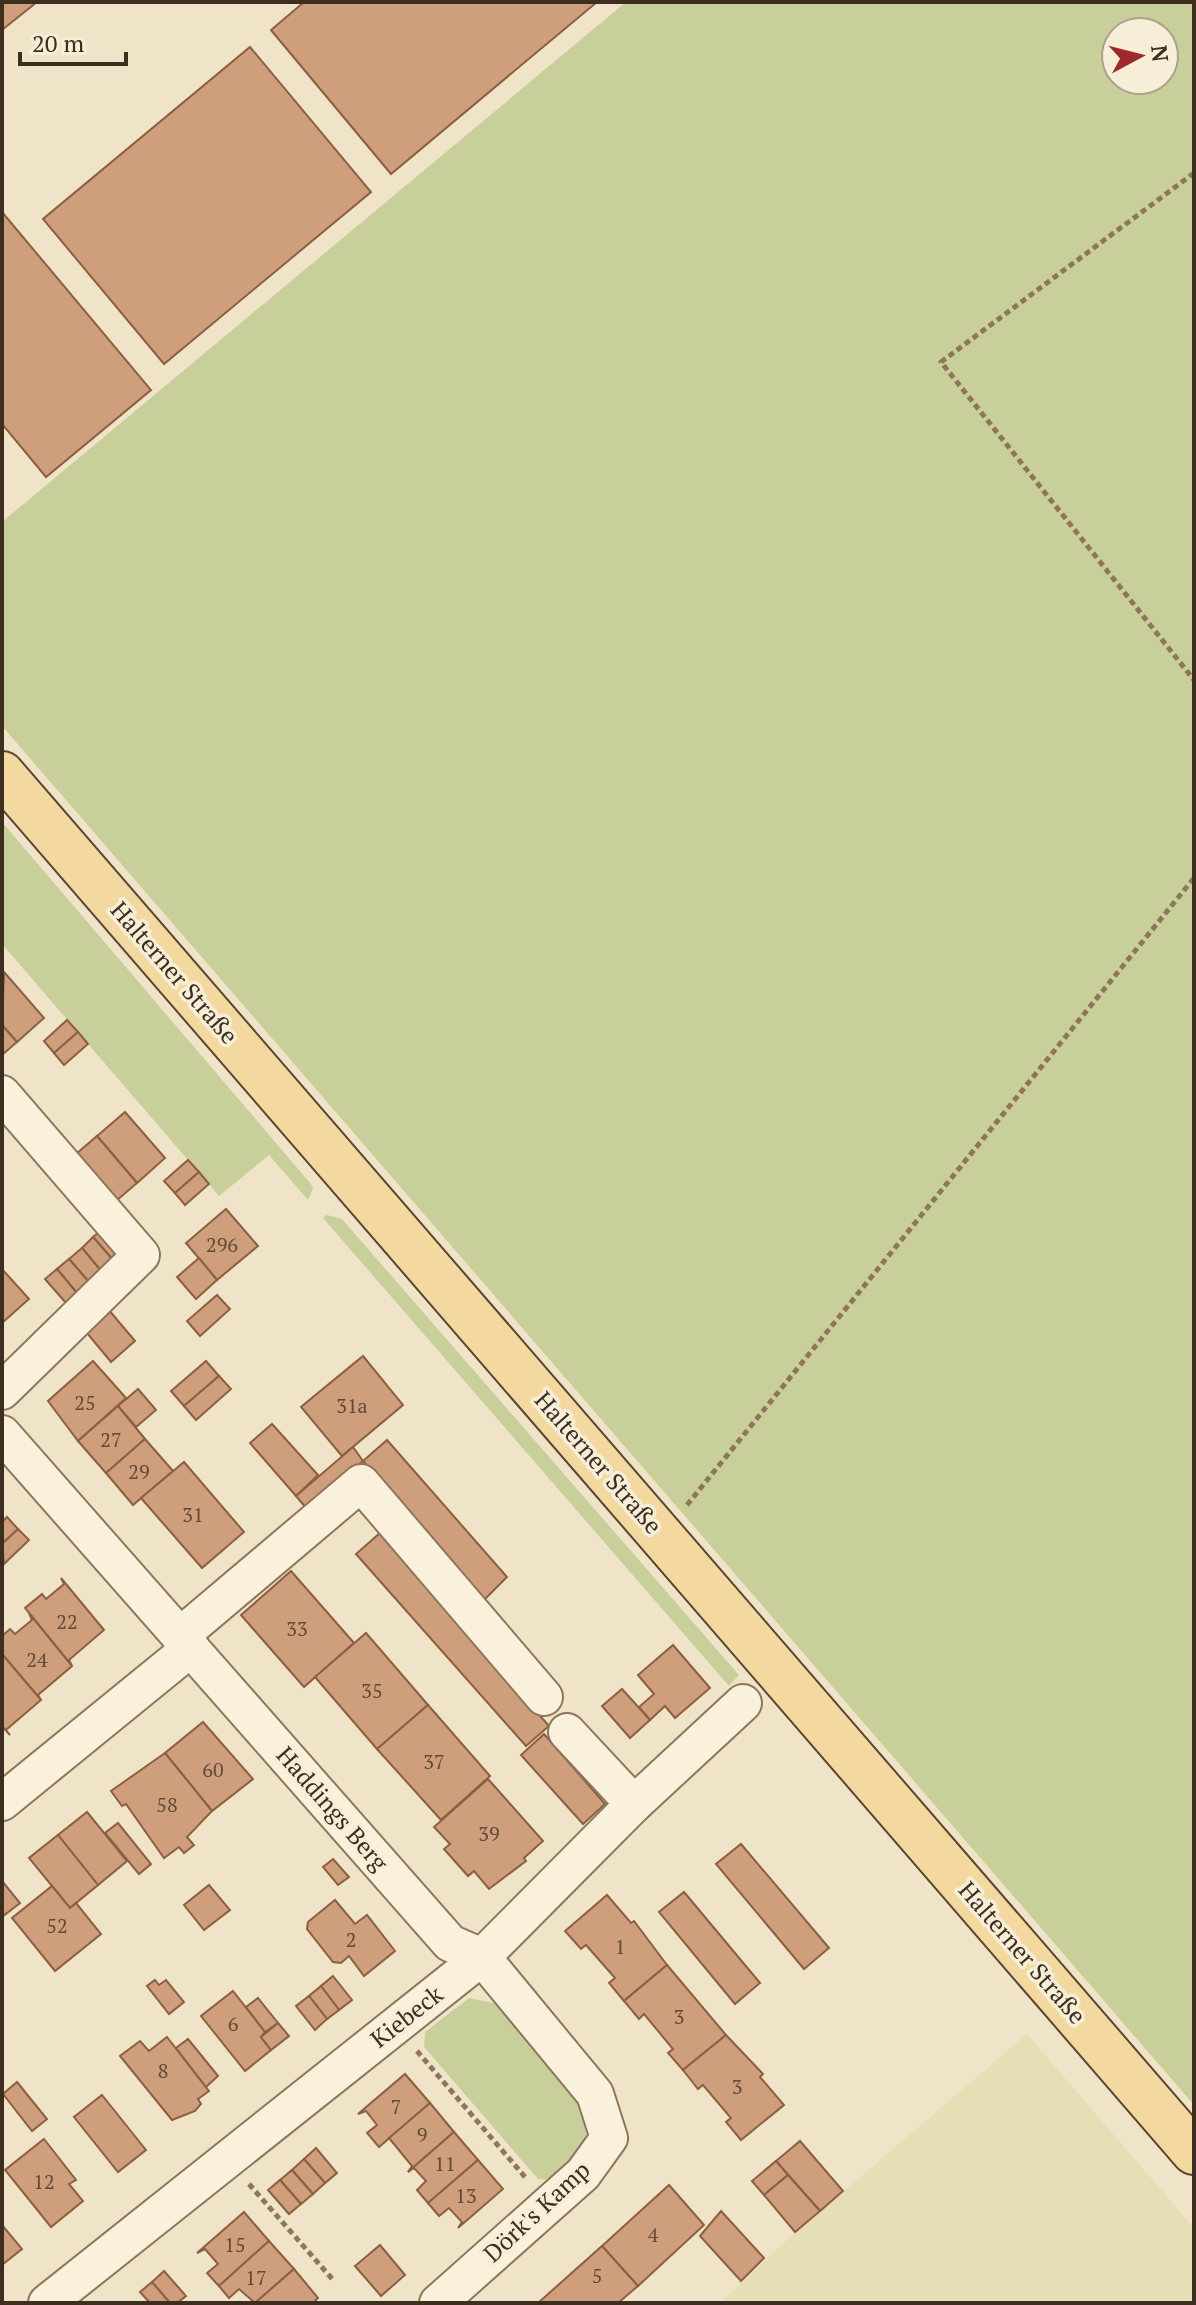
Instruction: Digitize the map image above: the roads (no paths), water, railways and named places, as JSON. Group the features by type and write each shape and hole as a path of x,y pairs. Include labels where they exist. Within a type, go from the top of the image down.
{"main road":[{"name":"Halterner Straße","path":"2,774 1194,2152"}],"street":[{"path":"2,1094 141,1255 2,1391"},
{"name":"Haddings Berg","path":"2,1434 450,1943 482,1957"},
{"path":"2,1802 361,1483 544,1697"},
{"name":"Kiebeck","path":"47,2303 482,1957 634,1804 743,1703"},
{"path":"567,1732 634,1804"},
{"name":"Dörk's Kamp","path":"438,2303 583,2174 609,2138 595,2094 482,1957"}]}
